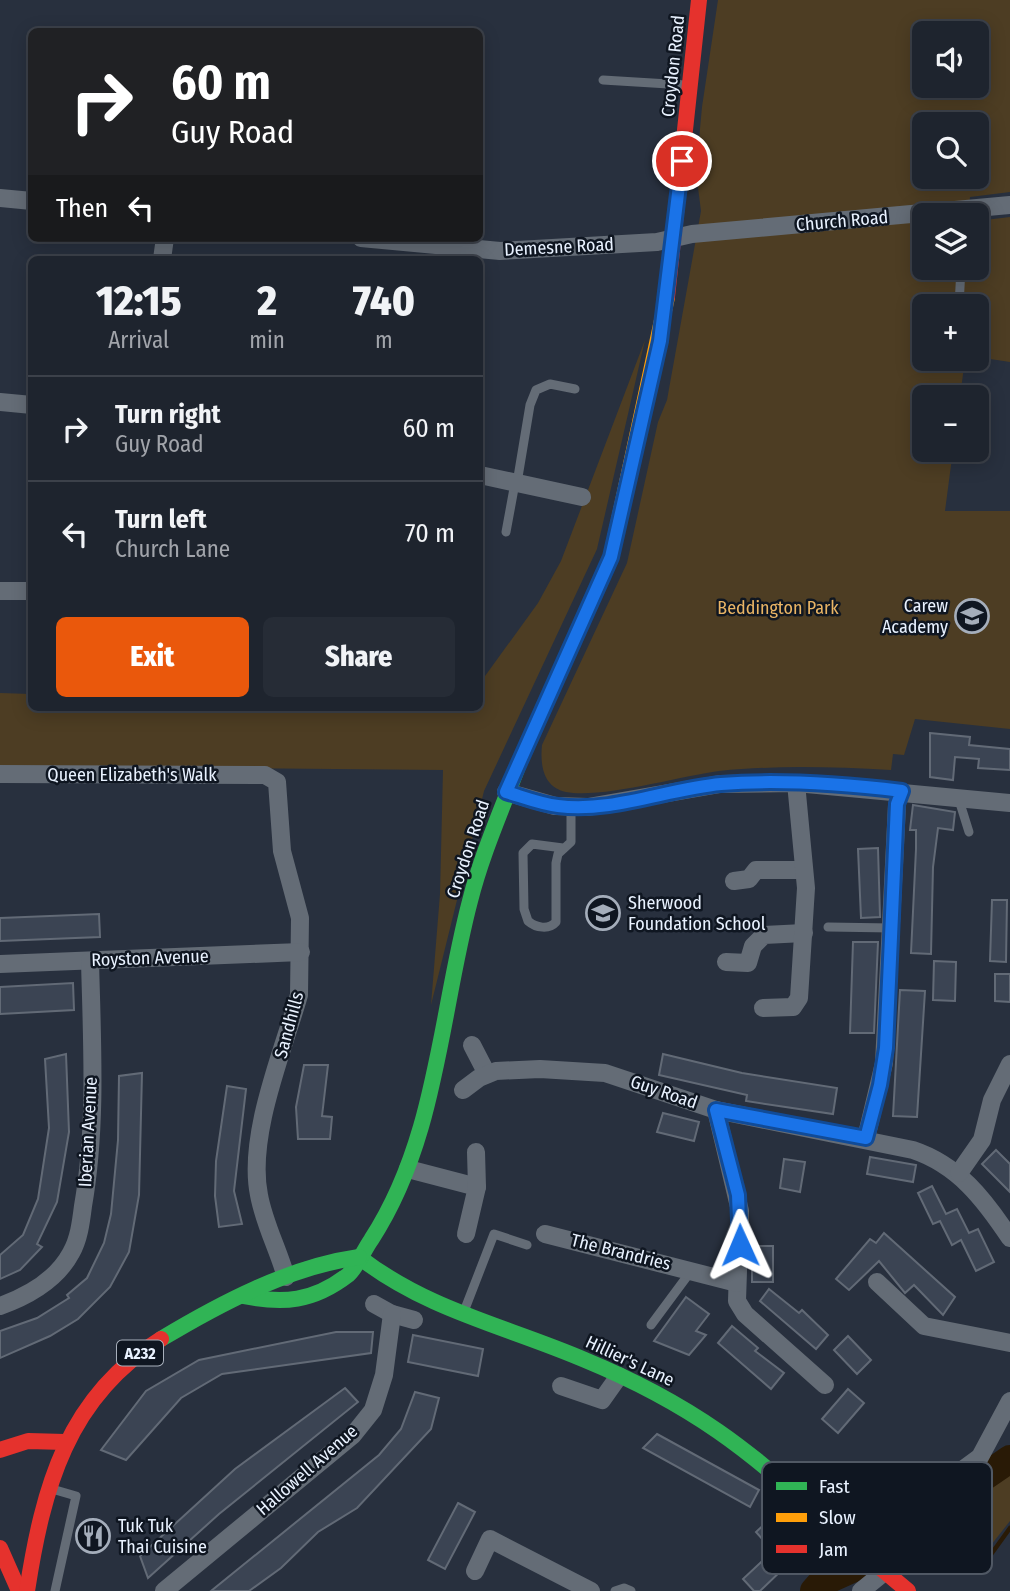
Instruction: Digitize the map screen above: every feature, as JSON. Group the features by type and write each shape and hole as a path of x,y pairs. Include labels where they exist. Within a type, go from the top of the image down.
{"main road":[{"name":"Croydon Road","path":"243,1296 277,1303 307,1297 349,1274 385,1219 408,1169 423,1124 471,899 506,792 611,557 660,341 699,0"},
{"name":"A232","path":"27,1591 13,1539 47,1487 79,1415 122,1366 193,1317 329,1260 359,1257"},
{"name":"Hillier's Lane","path":"359,1257 407,1292 461,1318 529,1338 620,1376 671,1401 740,1445 762,1465"},
{"path":"0,1450 28,1441 65,1442"},
{"path":"13,1539 19,1591"},
{"name":"Hillier's Lane","path":"884,1574 908,1591"}],"street":[{"path":"0,198 28,201"},
{"name":"Church Road","path":"989,209 1010,205"},
{"name":"Church Road","path":"674,236 912,217"},
{"name":"Demesne Road","path":"386,242 463,254 657,242 674,236"},
{"path":"0,402 28,405"},
{"path":"483,476 582,497"},
{"path":"0,591 28,591"},
{"name":"Queen Elizabeth's Walk","path":"0,774 265,775"},
{"name":"Sandhills","path":"265,775 272,778 279,788 282,851 300,918 299,995 269,1099 258,1155 259,1196 286,1277"},
{"path":"506,792 533,801 571,807 598,806 720,785 796,783 900,798 1010,803"},
{"path":"764,1008 787,1008 797,1004 804,933 804,870 796,783"},
{"path":"866,1138 884,1063 900,798"},
{"path":"734,881 750,879 757,870 804,870"},
{"path":"726,962 748,962 753,946 764,935 804,933"},
{"name":"Royston Avenue","path":"0,964 301,952"},
{"name":"Iberian Avenue","path":"0,1306 26,1294 57,1272 73,1251 79,1229 91,1138 90,961"},
{"path":"472,1045 487,1074"},
{"path":"959,1173 982,1140 992,1100 1010,1064"},
{"name":"Guy Road","path":"463,1090 487,1074 540,1069 605,1073 716,1110 866,1138 928,1155 959,1173 1010,1238"},
{"path":"716,1110 740,1211 737,1301 745,1314 825,1385"},
{"path":"466,1234 477,1187 476,1152"},
{"path":"408,1169 477,1187"},
{"name":"The Brandries","path":"545,1234 692,1269 737,1283"},
{"path":"877,1282 924,1325 1010,1343"},
{"path":"374,1304 392,1314 414,1320"},
{"name":"Hallowell Avenue","path":"164,1591 353,1435 373,1410 384,1375 392,1314"},
{"path":"561,1386 602,1400 620,1376"},
{"path":"973,1462 980,1457 1010,1401"},
{"path":"475,1571 490,1539 591,1591"},
{"path":"861,1591 882,1574"}],"lane":[{"path":"603,80 690,85"},
{"path":"506,532 530,405 536,390 550,384 575,389"},
{"path":"959,800 969,832"},
{"path":"563,848 532,844 523,853 524,909 528,921 538,926 549,927 556,922 556,863 563,848 571,842 571,807"},
{"path":"828,927 892,928"},
{"path":"461,1318 494,1234 527,1245"},
{"path":"651,1325 692,1269"},
{"path":"47,1487 76,1496 55,1591"},
{"path":"615,1591 624,1588 631,1591"}],"green space":[{"name":"Beddington Park","path":"718,0 1010,0 1010,192 970,197 969,203 912,203 912,280 989,280 989,220 1010,217 1010,362 989,359 989,294 912,294 912,371 963,371 962,385 912,385 912,462 951,462 945,511 1010,511 1010,729 915,719 904,755 893,754 891,770 805,767 741,769 619,790 581,793 558,789 548,780 543,767 542,745 627,563 658,422 667,400 701,211 696,172 702,107"},
{"path":"645,340 597,549 484,791 431,1005 440,894 443,770 0,766 0,693 28,694 28,711 483,711 483,679 538,603 561,561"},
{"path":"1010,1465 1010,1521 992,1544 992,1477"}],"building":[{"path":"930,733 970,737 969,745 1010,749 1010,770 978,768 979,759 955,757 953,780 930,777"},
{"path":"913,805 955,812 953,830 938,828 933,867 931,954 911,953 916,849 916,830 910,830"},
{"path":"878,848 880,917 861,918 858,849"},
{"path":"992,900 1007,900 1006,962 990,961"},
{"path":"99,914 100,937 0,941 0,918"},
{"path":"853,942 878,942 874,1033 850,1033"},
{"path":"934,961 956,962 955,1001 933,1000"},
{"path":"995,974 1010,974 1010,1002 995,1001"},
{"path":"73,983 74,1010 0,1014 0,987"},
{"path":"900,990 925,991 917,1117 893,1116"},
{"path":"66,1054 69,1132 57,1202 37,1244 42,1247 20,1270 0,1279 0,1255 23,1235 38,1199 49,1128 45,1059"},
{"path":"663,1054 742,1073 837,1088 833,1114 746,1101 747,1095 659,1075"},
{"path":"304,1065 328,1065 322,1116 332,1117 330,1139 298,1139 296,1107"},
{"path":"142,1073 139,1195 129,1252 110,1287 78,1319 50,1336 0,1358 0,1331 37,1318 69,1298 67,1295 87,1278 104,1243 111,1214 118,1140 119,1076"},
{"path":"227,1086 246,1089 234,1191 242,1224 219,1227 215,1196 216,1161"},
{"path":"663,1113 699,1122 694,1141 657,1132"},
{"path":"996,1150 1010,1164 1010,1192 982,1164"},
{"path":"870,1157 916,1165 913,1182 867,1174"},
{"path":"784,1159 805,1162 800,1192 780,1188"},
{"path":"932,1186 946,1214 957,1209 969,1233 978,1229 994,1262 976,1271 961,1240 952,1245 940,1221 933,1224 918,1193"},
{"path":"884,1233 955,1297 943,1315 914,1285 905,1293 879,1261 849,1290 836,1279 870,1239 876,1243"},
{"path":"752,1246 773,1246 773,1282 752,1282"},
{"path":"769,1289 799,1313 802,1310 828,1335 816,1349 760,1301"},
{"path":"686,1297 709,1314 696,1331 706,1335 689,1355 654,1341"},
{"path":"732,1326 758,1348 755,1351 784,1373 771,1389 718,1343"},
{"path":"336,1332 373,1332 371,1353 222,1374 181,1398 126,1460 101,1450 146,1391 199,1360"},
{"path":"413,1335 483,1349 478,1376 408,1362"},
{"path":"848,1336 871,1360 857,1374 834,1350"},
{"path":"345,1388 358,1402 219,1514 148,1578 140,1556 235,1469"},
{"path":"848,1389 864,1403 838,1433 822,1419"},
{"path":"415,1392 439,1398 431,1429 357,1508 318,1532 281,1568 249,1591 211,1591 379,1455 401,1429"},
{"path":"657,1434 759,1490 750,1507 643,1448"},
{"path":"458,1503 475,1512 445,1569 428,1560"},
{"path":"762,1526 762,1539 756,1532"},
{"path":"762,1561 762,1574 778,1574 760,1591 754,1591 743,1579"}],"waterway":[{"path":"992,1471 1010,1459"},
{"path":"992,1553 1010,1528"},
{"path":"814,1591 821,1583 841,1574"}],"traffic: fast":[{"path":"243,1296 271,1300 297,1299 335,1284 354,1268 393,1201 423,1118 475,883 520,761"},
{"path":"359,1257 386,1276 440,1304 622,1376 688,1412 762,1464"},
{"path":"161,1339 256,1288 307,1269 359,1257"}],"traffic: slow":[{"path":"520,761 611,557 667,297"}],"traffic: jam":[{"path":"667,297 699,0"},
{"path":"27,1591 41,1516 65,1448 82,1417 103,1388 129,1362 161,1339"},
{"path":"0,1450 28,1441 65,1442"},
{"path":"0,1548 19,1591"},
{"path":"888,1574 908,1591"}],"place":[{"name":"Carew Academy","path":"972,616"},
{"name":"Sherwood Foundation School","path":"603,913"},
{"name":"Tuk Tuk Thai Cuisine","path":"93,1536"}],"route":[{"path":"682,161 669,285 660,341 611,557 506,792 533,801 571,807 598,806 720,785 760,783 902,791 897,802 884,1063 866,1138 716,1110 738,1195 740,1245"}]}
